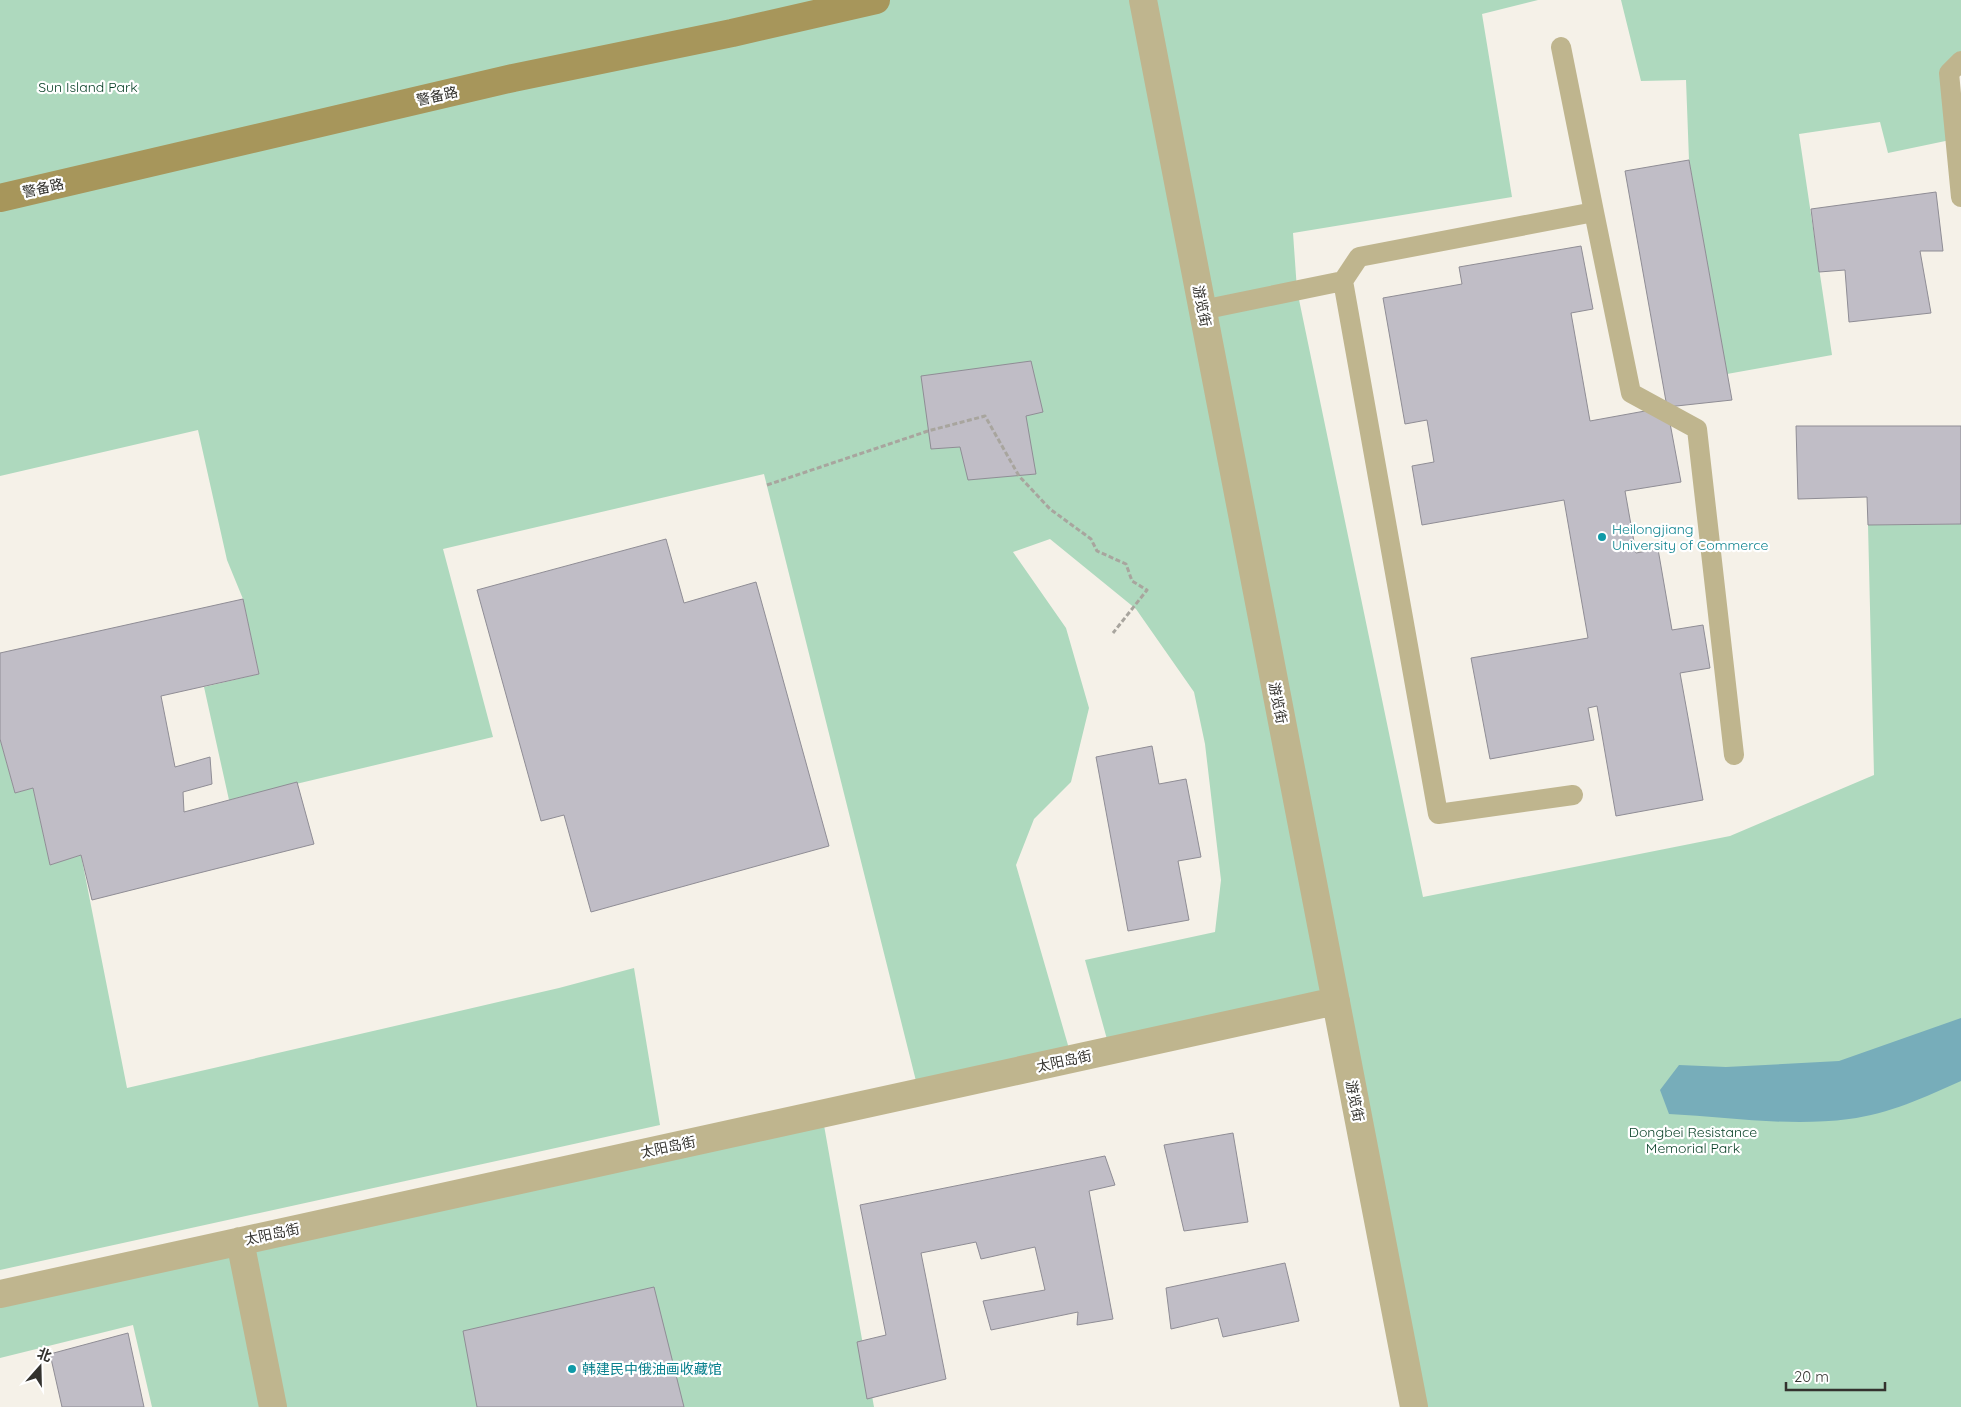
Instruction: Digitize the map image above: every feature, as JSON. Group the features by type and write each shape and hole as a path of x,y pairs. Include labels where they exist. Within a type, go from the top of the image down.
{"street":[{"name":"警备路","path":"0,198 513,78 732,33 876,0"},
{"name":"游览街","path":"1143,0 1414,1407"},
{"name":"太阳岛街","path":"0,1294 1336,1001"},
{"path":"240,1241 273,1407"}],"lane":[{"path":"1561,47 1631,393 1697,429 1734,755"},
{"path":"1961,61 1949,73 1961,197"},
{"path":"1202,310 1343,281 1360,257 1594,212"},
{"path":"1343,281 1438,814 1573,795"}],"path":[{"path":"767,485 928,431 985,416 1019,476 1050,509 1091,539 1097,552 1126,564 1132,581 1147,590 1113,632"}],"green space":[{"path":"0,0 1538,0 1482,14 1512,197 1293,233 1297,290 1423,897 1730,836 1874,775 1868,525 1961,524 1961,1407 1414,1407 1336,1002 1110,1050 1085,960 1215,932 1221,880 1205,744 1194,692 1136,609 1050,539 1013,552 1066,628 1089,708 1071,782 1034,819 1016,865 1072,1059 919,1093 764,474 443,549 493,737 229,800 204,687 259,674 243,599 227,560 198,430 0,476"},
{"path":"1621,0 1961,0 1961,61 1949,73 1955,139 1888,153 1880,122 1799,134 1832,355 1727,374 1689,160 1686,80 1641,81"},
{"path":"0,739 15,793 33,788 50,865 81,855 127,1088 559,988 634,968 660,1125 0,1270"},
{"path":"822,1114 874,1407 152,1407 133,1325 0,1358 0,1294"}],"water":[{"path":"1961,1018 1961,1081 1907,1104 1864,1117 1826,1121 1782,1122 1669,1114 1660,1090 1679,1065 1726,1067 1839,1061"}],"building":[{"path":"1689,160 1732,400 1667,407 1625,171"},
{"path":"1936,192 1943,251 1920,251 1931,313 1849,322 1845,270 1819,272 1811,209"},
{"name":"Heilongjiang University of Commerce","path":"1581,246 1593,309 1571,313 1590,421 1667,407 1681,482 1625,491 1636,553 1658,549 1672,630 1703,625 1710,668 1680,673 1703,800 1616,816 1597,706 1588,708 1594,740 1490,759 1471,658 1588,638 1564,500 1422,525 1412,466 1434,462 1427,420 1405,424 1383,298 1462,284 1459,267"},
{"path":"1031,361 1043,412 1026,416 1036,474 968,480 960,447 931,449 921,376"},
{"path":"1796,426 1961,426 1961,524 1868,525 1867,497 1798,499"},
{"path":"666,539 684,603 756,582 829,846 591,912 564,815 541,821 477,590"},
{"path":"243,599 259,674 161,696 175,767 210,757 212,784 183,792 184,812 297,782 314,844 92,900 81,855 50,865 33,788 15,793 0,739 0,653"},
{"path":"1152,746 1159,784 1186,779 1201,857 1178,861 1189,920 1128,931 1096,757"},
{"path":"1233,1133 1248,1222 1184,1231 1164,1145"},
{"path":"1105,1156 1115,1185 1089,1191 1113,1319 1077,1325 1078,1312 991,1330 983,1301 1045,1290 1035,1247 981,1259 976,1242 921,1253 946,1379 867,1399 857,1342 886,1335 860,1205"},
{"path":"1285,1263 1299,1321 1223,1337 1218,1318 1171,1329 1166,1288"},
{"name":"韩建民中俄油画收藏馆","path":"654,1287 684,1407 477,1407 463,1331"},
{"path":"128,1333 144,1407 62,1407 50,1354"}],"place":[{"name":"Heilongjiang University of Commerce","path":"1602,537"},
{"name":"韩建民中俄油画收藏馆","path":"572,1369"}],"park label":[{"name":"Sun Island Park","path":"88,87"},
{"name":"Dongbei Resistance Memorial Park","path":"1693,1140"}]}
